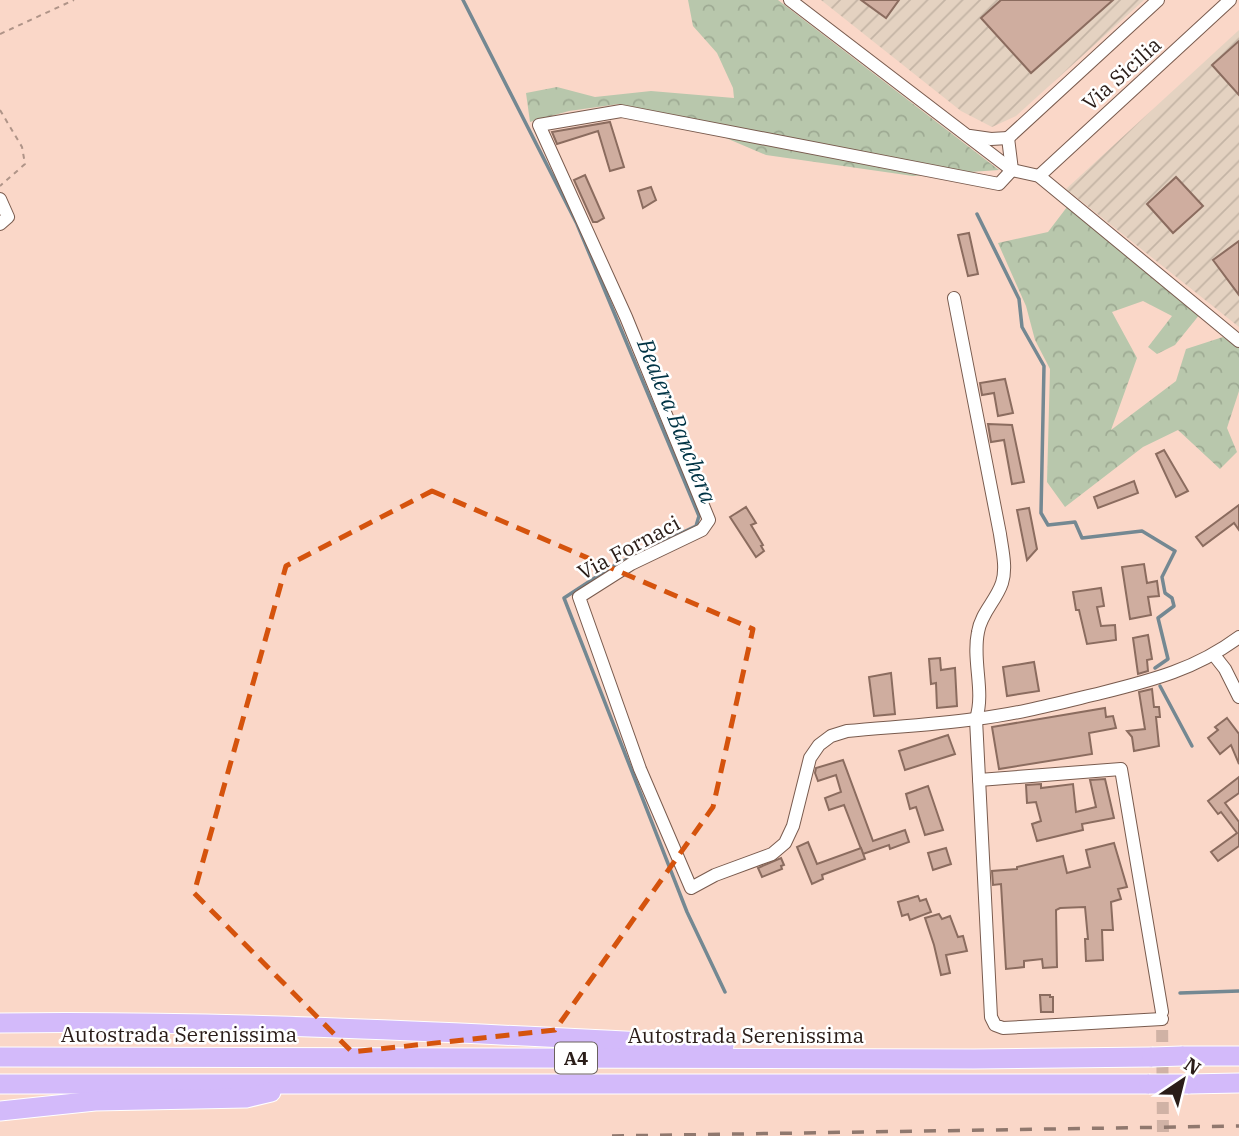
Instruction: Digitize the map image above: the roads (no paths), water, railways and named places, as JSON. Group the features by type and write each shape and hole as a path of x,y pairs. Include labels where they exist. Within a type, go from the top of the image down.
{"highway":[{"path":"0,1021 331,1026 974,1059"},
{"name":"Autostrada Serenissima","path":"0,1057 974,1059 1239,1056"},
{"name":"A4","path":"0,1084 1239,1083"},
{"path":"0,1111 95,1101 246,1098 302,1084"}],"street":[{"path":"790,0 1012,170 1039,176 1239,341"},
{"name":"Via Sicilia","path":"1008,138 1158,0"},
{"name":"Via Sicilia","path":"1039,176 1230,0"},
{"name":"Via Fornaci","path":"976,719 847,731 831,736 819,745 810,758 793,827 785,843 772,854 715,875 691,888 640,769 579,597 631,564 702,530 709,520 626,317 539,125 621,111 999,184 1012,170"},
{"path":"969,136 1008,138 1012,170"},
{"path":"0,199 8,217 0,223"},
{"path":"954,298 1004,567 1003,582 982,616 978,631 979,708 976,719 979,780 991,1017 995,1024 1003,1028 1162,1016 1121,769 979,780"},
{"path":"976,719 1036,709 1138,684 1196,665 1239,637"},
{"path":"1214,655 1225,669 1239,696"}],"waterway":[{"name":"Bealera Banchera","path":"463,0 577,224 699,516 696,526 636,555"},
{"path":"977,214 1019,299 1022,327 1044,366 1041,513 1048,525 1075,522 1082,538 1142,531 1175,551 1162,577 1165,593 1172,598 1174,606 1158,618 1168,659 1155,668"},
{"name":"Bealera Banchera","path":"629,558 564,598 687,912 725,992"},
{"path":"1160,686 1192,746"},
{"path":"1180,993 1239,991"}],"tunnel":[{"path":"1162,1012 1163,1136"}],"railway":[{"path":"612,1136 1239,1126"}]}
